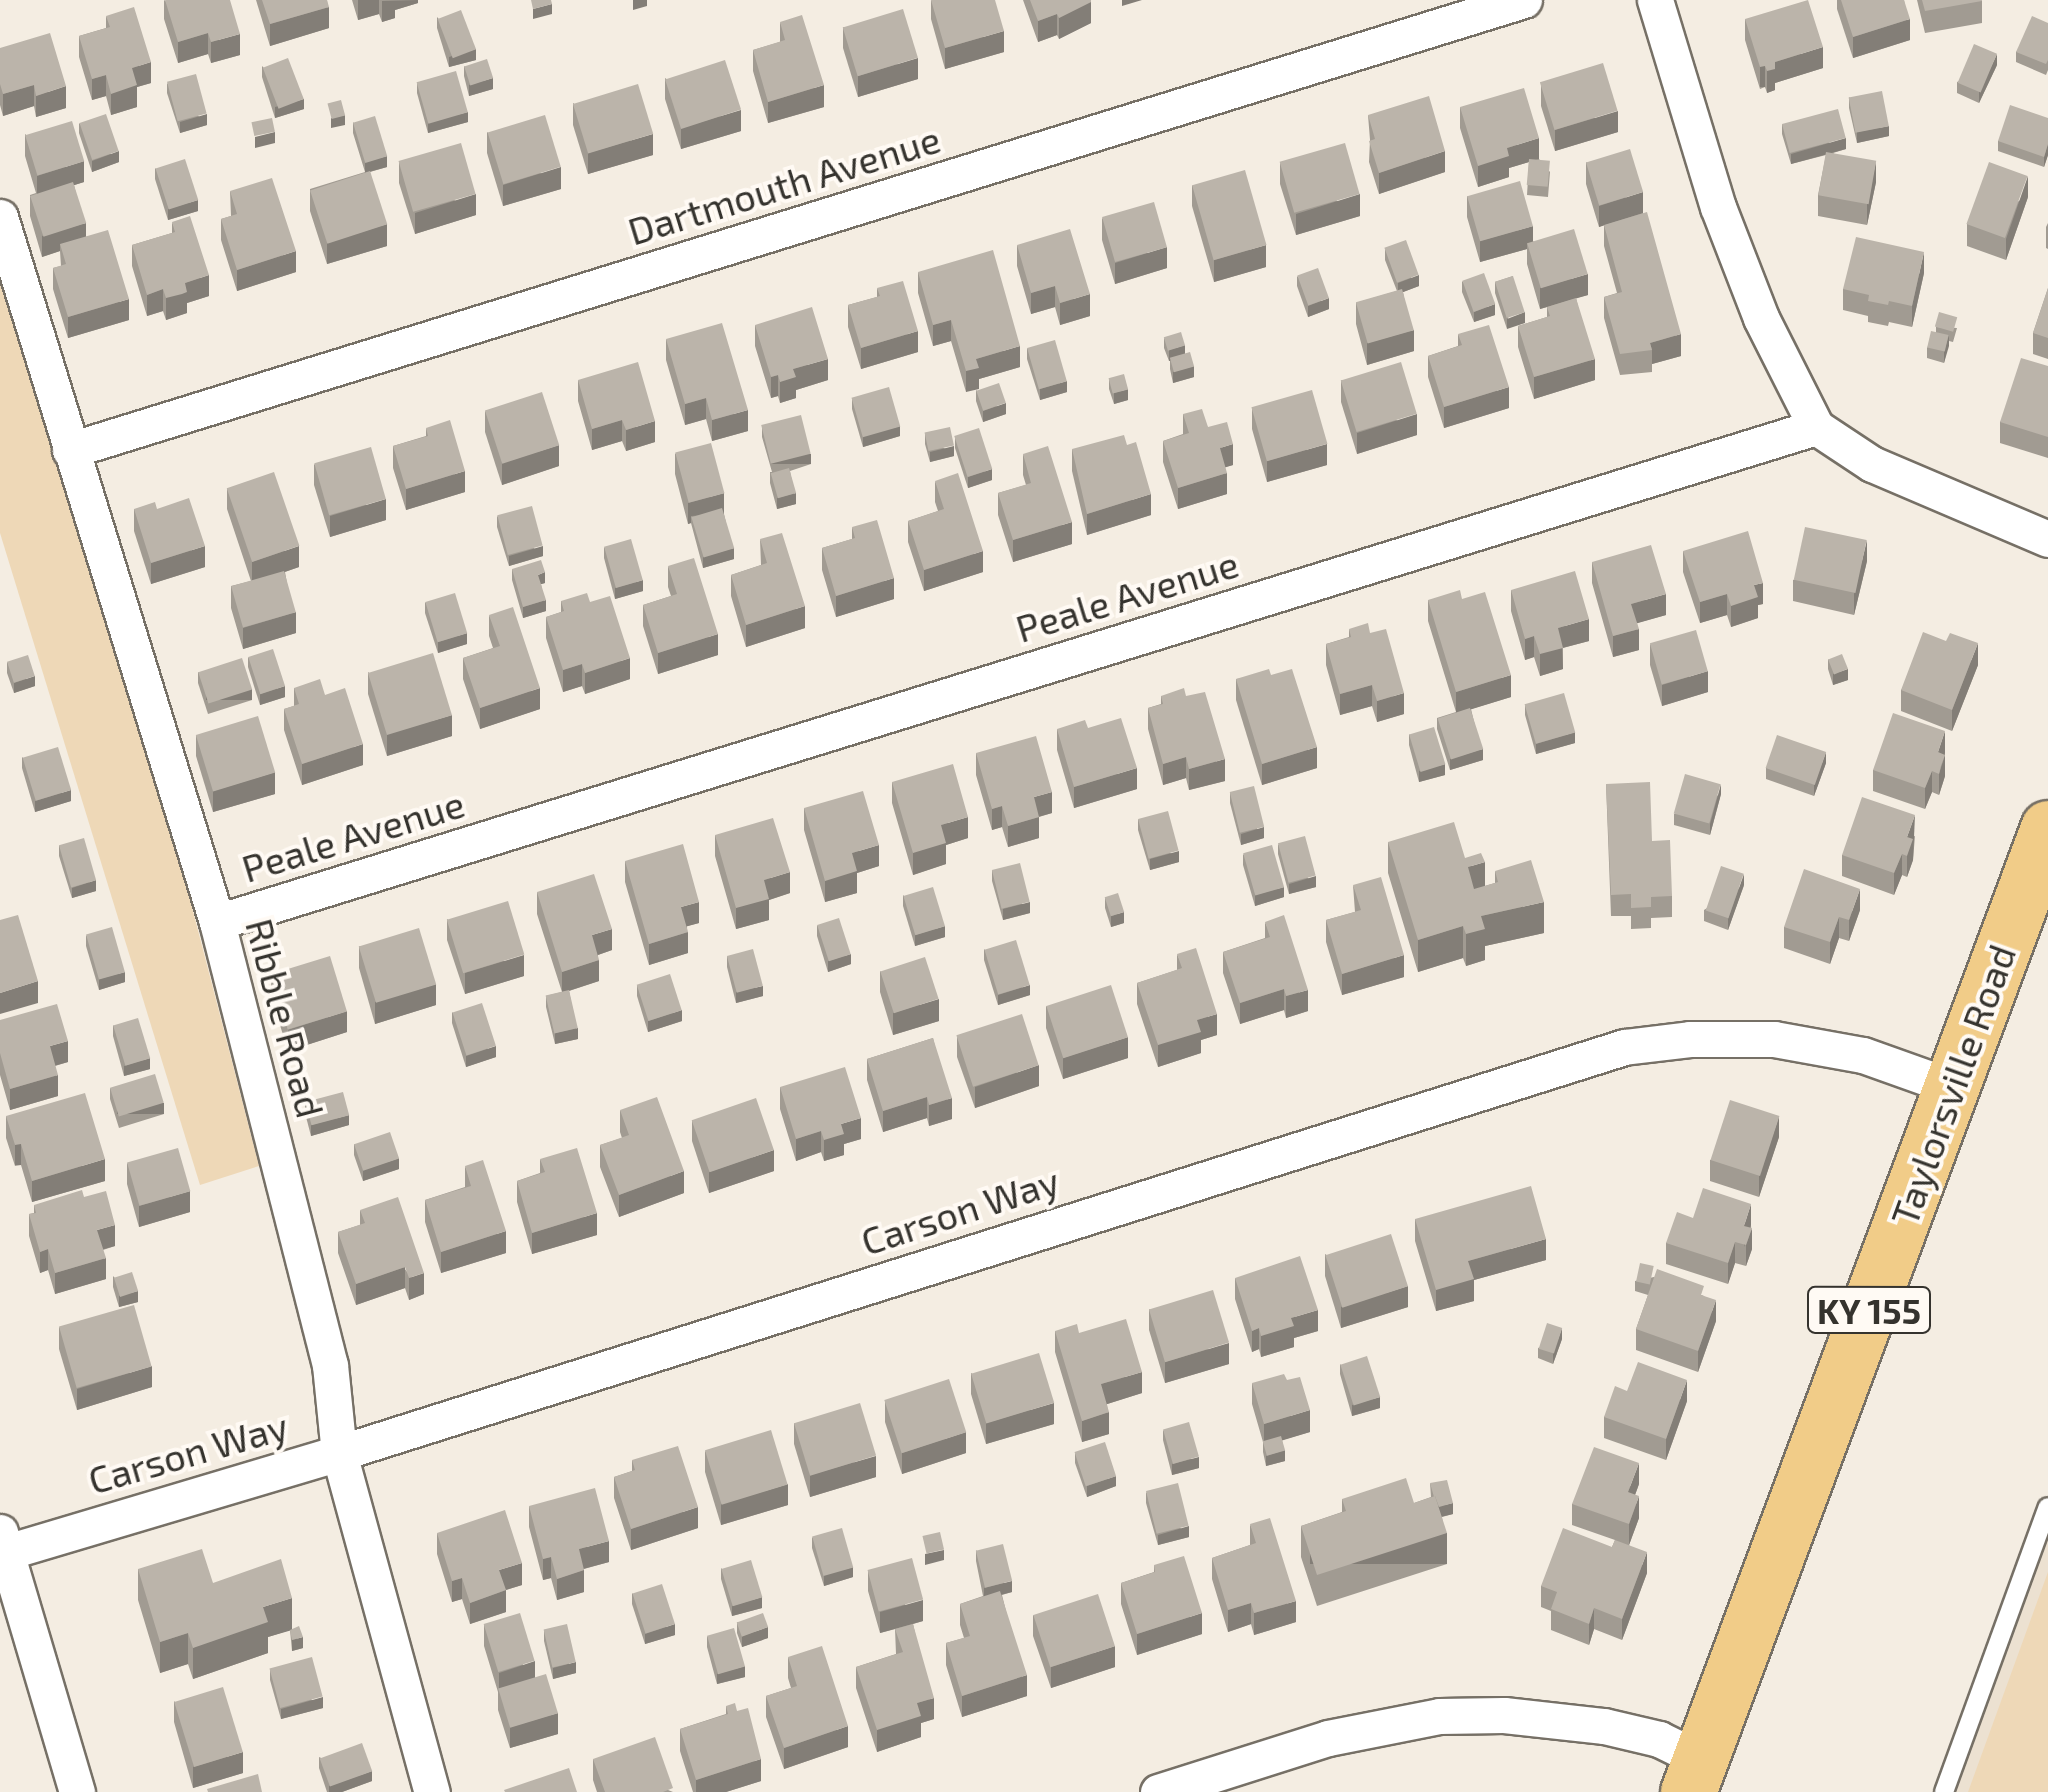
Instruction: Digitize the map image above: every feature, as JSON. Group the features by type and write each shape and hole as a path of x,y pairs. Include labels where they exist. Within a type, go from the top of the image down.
{"main road":[{"name":"Taylorsville Road","path":"1694,1776 2048,828"}],"street":[{"name":"Dartmouth Avenue","path":"70,450 1524,0"},
{"path":"1655,0 1718,207 1760,318 1816,427 1872,464 2048,539"},
{"name":"Ribble Road","path":"0,218 217,922 330,1365 339,1453 432,1792"},
{"name":"Peale Avenue","path":"217,922 1816,427"},
{"name":"Carson Way","path":"2,1546 339,1453 1624,1046 1690,1039 1774,1039 1908,1067 1953,1087"},
{"path":"2,1546 77,1792"},
{"path":"1158,1792 1328,1738 1439,1716 1504,1715 1604,1726 1659,1739 1694,1776"}],"lane":[{"path":"1944,1792 2048,1507"}],"shaded area":[{"path":"0,267 165,803 259,1166 200,1185 0,533"},
{"path":"2048,1515 2048,1792 1946,1792"},
{"path":"2048,1572 2048,1792 1968,1792"}],"building":[{"path":"165,0 230,0 240,34 211,42 208,33 178,42"},
{"path":"262,0 327,0 329,7 270,24"},
{"path":"531,0 551,0 552,4 533,9"},
{"path":"931,0 995,0 1004,31 945,48"},
{"path":"1030,0 1091,2 1059,18 1057,14 1038,21"},
{"path":"1808,0 1823,47 1775,62 1775,69 1767,71 1765,66 1760,67 1745,19"},
{"path":"1841,0 1904,0 1910,19 1853,37"},
{"path":"1922,0 1982,0 1982,1 1925,11"},
{"path":"134,7 151,62 132,68 137,85 111,94 106,75 92,79 79,36 110,27 106,16"},
{"path":"903,9 918,58 858,76 843,27"},
{"path":"461,10 476,49 453,58 438,19"},
{"path":"802,15 824,85 768,102 753,50 785,40 780,22"},
{"path":"2032,16 2048,23 2046,64 2016,52"},
{"path":"50,33 66,86 36,96 34,85 3,94 0,48"},
{"path":"1974,44 1997,54 1981,92 1958,83"},
{"path":"288,58 304,99 279,109 263,68"},
{"path":"487,59 493,78 470,85 464,66"},
{"path":"725,60 741,109 681,129 665,79"},
{"path":"1603,63 1618,111 1555,130 1540,82"},
{"path":"456,71 468,112 428,124 417,82"},
{"path":"196,74 207,114 178,121 167,82"},
{"path":"638,84 653,134 588,154 573,104"},
{"path":"1524,88 1539,138 1507,148 1509,156 1478,166 1460,107"},
{"path":"1882,91 1889,126 1855,133 1849,97"},
{"path":"1429,96 1445,151 1379,173 1369,141 1375,139 1368,115"},
{"path":"341,100 345,115 332,119 327,104"},
{"path":"2010,105 2048,118 2044,157 1998,141"},
{"path":"1838,109 1846,138 1790,153 1782,124"},
{"path":"106,114 119,151 92,160 80,123"},
{"path":"545,115 561,167 503,184 488,133"},
{"path":"375,116 387,156 365,163 353,123"},
{"path":"272,118 275,132 254,136 251,122"},
{"path":"72,121 84,161 37,175 25,135"},
{"path":"461,143 476,194 413,212 399,161"},
{"path":"1345,143 1360,194 1294,213 1280,162"},
{"path":"1630,149 1643,192 1599,205 1586,162"},
{"path":"1826,152 1876,161 1869,204 1818,195"},
{"path":"185,159 198,200 169,209 156,169"},
{"path":"1529,159 1550,161 1548,187 1527,185"},
{"path":"1989,162 2028,176 2005,238 1966,224"},
{"path":"1245,170 1266,245 1214,260 1192,185"},
{"path":"370,171 387,224 327,244 310,190"},
{"path":"272,178 296,251 237,270 221,219 237,214 230,191"},
{"path":"1520,181 1533,226 1480,241 1467,196"},
{"path":"73,182 86,223 43,237 30,196"},
{"path":"1154,202 1167,247 1115,262 1102,217"},
{"path":"1647,212 1681,334 1650,343 1652,350 1620,354 1604,297 1622,292 1604,225"},
{"path":"190,216 209,275 185,283 187,292 182,294 166,298 163,289 147,295 132,245 175,232 172,222"},
{"path":"1070,229 1090,294 1060,303 1055,286 1031,293 1017,245"},
{"path":"1574,229 1588,274 1541,288 1527,243"},
{"path":"108,230 129,299 68,317 53,268 66,264 60,244"},
{"path":"1856,237 1924,252 1912,306 1868,301 1869,295 1843,289"},
{"path":"1406,240 1419,275 1397,283 1384,248"},
{"path":"993,250 1020,346 976,359 979,368 966,371 951,320 933,325 918,272"},
{"path":"1318,268 1329,298 1308,306 1297,276"},
{"path":"1484,273 1495,304 1474,312 1462,281"},
{"path":"1513,276 1525,312 1507,318 1495,282"},
{"path":"903,281 918,331 861,348 848,305 880,296 877,288"},
{"path":"2048,288 2048,338 2033,333"},
{"path":"1402,289 1414,330 1368,344 1356,302"},
{"path":"1576,298 1595,359 1534,377 1518,326 1550,316 1547,307"},
{"path":"812,307 828,359 793,369 796,377 780,382 778,375 771,377 755,325"},
{"path":"1939,312 1957,317 1953,332 1935,326"},
{"path":"722,323 748,410 712,420 706,398 685,404 666,339"},
{"path":"1489,325 1509,387 1444,407 1428,356 1462,345 1458,334"},
{"path":"1931,331 1949,335 1945,352 1927,348"},
{"path":"1181,332 1185,345 1168,351 1164,337"},
{"path":"1055,340 1067,381 1039,389 1027,348"},
{"path":"1190,352 1194,366 1174,372 1170,358"},
{"path":"2021,358 2048,366 2048,437 2000,422"},
{"path":"638,362 655,421 626,430 622,420 592,429 578,380"},
{"path":"1401,362 1417,414 1357,432 1341,380"},
{"path":"1124,374 1128,389 1113,394 1109,378"},
{"path":"999,383 1006,403 983,411 976,391"},
{"path":"889,387 900,426 863,437 852,398"},
{"path":"1312,390 1327,444 1267,461 1251,407"},
{"path":"542,392 559,445 502,464 485,411"},
{"path":"1202,409 1208,427 1227,422 1233,444 1220,448 1227,473 1178,488 1163,441 1189,433 1183,414"},
{"path":"801,415 811,454 771,464 761,425"},
{"path":"450,420 465,471 406,489 393,446 428,436 426,428"},
{"path":"950,427 954,446 929,451 925,432"},
{"path":"979,428 992,469 968,477 954,436"},
{"path":"1124,435 1127,445 1136,442 1151,494 1087,514 1072,449"},
{"path":"711,443 724,493 689,503 675,453"},
{"path":"1048,446 1072,522 1013,540 998,493 1031,483 1023,454"},
{"path":"371,447 386,499 329,515 314,463"},
{"path":"789,468 796,493 778,498 771,473"},
{"path":"274,472 299,546 252,562 227,488"},
{"path":"958,473 983,551 924,570 908,521 944,509 935,481"},
{"path":"189,498 205,546 151,563 134,509 155,502 157,509"},
{"path":"532,506 543,546 508,555 497,515"},
{"path":"722,508 734,548 704,558 691,517"},
{"path":"877,520 894,578 836,596 822,548 855,538 852,527"},
{"path":"1805,527 1867,540 1855,593 1794,580"},
{"path":"1748,531 1763,583 1754,585 1758,597 1731,606 1727,594 1700,602 1683,551"},
{"path":"782,533 805,606 746,625 731,575 767,563 760,539"},
{"path":"631,539 643,580 616,588 604,547"},
{"path":"1651,545 1666,594 1631,604 1639,629 1613,636 1592,562"},
{"path":"694,558 718,634 658,653 643,605 677,594 668,566"},
{"path":"541,560 545,572 538,575 546,600 523,607 512,569"},
{"path":"284,571 296,612 243,627 231,586"},
{"path":"1575,571 1589,619 1558,628 1563,648 1540,654 1534,636 1525,639 1511,590"},
{"path":"1460,590 1462,599 1485,592 1511,675 1456,692 1428,600"},
{"path":"455,593 467,633 438,642 425,602"},
{"path":"587,593 590,602 610,596 630,658 585,673 582,664 563,670 546,617 564,611 561,601"},
{"path":"513,607 540,688 480,708 463,658 500,646 489,615"},
{"path":"1368,623 1370,633 1386,629 1404,693 1377,701 1372,685 1340,694 1326,644 1351,637 1349,629"},
{"path":"1696,630 1708,671 1662,685 1650,643"},
{"path":"1923,632 1946,641 1950,633 1978,643 1952,710 1901,690"},
{"path":"273,649 285,686 260,694 248,657"},
{"path":"433,653 452,715 387,735 368,673"},
{"path":"1842,654 1848,669 1834,674 1828,660"},
{"path":"28,655 35,676 14,683 7,662"},
{"path":"242,658 252,689 208,704 198,672"},
{"path":"1269,669 1271,675 1292,669 1317,747 1262,764 1236,679"},
{"path":"320,679 325,695 345,688 363,744 302,764 284,709 299,704 294,688"},
{"path":"1184,688 1186,696 1205,692 1225,759 1189,769 1186,757 1163,764 1148,708 1163,704 1161,696"},
{"path":"1564,693 1575,732 1536,744 1525,704"},
{"path":"1470,708 1483,749 1451,759 1438,719"},
{"path":"1893,713 1945,731 1938,752 1945,755 1939,774 1932,771 1925,788 1873,770"},
{"path":"258,716 275,772 213,791 196,735"},
{"path":"1121,718 1137,768 1074,787 1057,729 1085,720 1088,728"},
{"path":"1434,727 1445,764 1421,772 1409,735"},
{"path":"1777,735 1826,752 1815,785 1766,768"},
{"path":"1036,736 1052,792 1034,797 1039,817 1008,826 1002,806 992,809 976,753"},
{"path":"58,747 71,790 36,801 23,758"},
{"path":"953,764 968,817 941,825 946,843 913,853 892,782"},
{"path":"1685,774 1721,784 1709,824 1674,813"},
{"path":"1650,782 1652,841 1670,840 1672,896 1651,897 1651,907 1631,908 1631,894 1611,895 1606,784"},
{"path":"1254,786 1264,827 1240,833 1230,792"},
{"path":"863,791 879,845 852,853 857,871 825,881 804,808"},
{"path":"1862,797 1915,815 1907,837 1913,839 1907,856 1902,854 1894,873 1842,855"},
{"path":"1168,811 1179,851 1149,859 1138,819"},
{"path":"773,818 790,872 764,880 769,899 736,908 715,835"},
{"path":"1454,822 1465,858 1481,853 1485,862 1468,867 1474,889 1498,882 1495,871 1531,860 1544,902 1481,916 1485,929 1466,934 1463,926 1418,940 1388,842"},
{"path":"1305,836 1316,876 1289,883 1278,843"},
{"path":"84,838 96,880 71,887 59,845"},
{"path":"683,844 699,902 681,907 688,932 649,944 625,861"},
{"path":"1272,845 1284,887 1255,896 1243,853"},
{"path":"1020,863 1030,902 1002,909 992,870"},
{"path":"1721,866 1744,874 1728,918 1706,910"},
{"path":"1804,869 1860,889 1849,920 1839,917 1830,942 1784,927"},
{"path":"594,874 612,929 592,935 599,960 562,972 537,892"},
{"path":"1381,877 1404,955 1342,974 1326,920 1361,910 1353,885"},
{"path":"933,887 945,926 915,935 903,896"},
{"path":"1118,893 1124,912 1111,916 1105,897"},
{"path":"508,901 524,955 463,973 447,920"},
{"path":"18,915 38,981 0,993 0,920"},
{"path":"1284,915 1308,990 1286,996 1284,989 1240,1003 1223,952 1270,937 1265,922"},
{"path":"839,918 851,954 829,961 817,925"},
{"path":"112,927 125,972 99,980 86,934"},
{"path":"419,928 436,984 376,1003 359,946"},
{"path":"1016,940 1030,985 998,995 984,950"},
{"path":"1196,948 1217,1014 1197,1020 1201,1032 1158,1045 1137,983 1182,968 1177,954"},
{"path":"753,949 763,986 737,993 727,956"},
{"path":"330,956 347,1011 288,1030 271,974"},
{"path":"925,957 939,999 894,1013 880,972"},
{"path":"670,974 682,1010 648,1021 637,985"},
{"path":"1111,985 1128,1037 1063,1058 1046,1006"},
{"path":"569,990 578,1028 554,1033 546,995"},
{"path":"482,1003 496,1046 466,1055 453,1013"},
{"path":"57,1004 68,1041 50,1046 58,1075 10,1089 0,1053 0,1020"},
{"path":"1022,1014 1039,1065 973,1087 956,1035"},
{"path":"138,1018 150,1058 125,1066 113,1026"},
{"path":"933,1038 952,1098 929,1105 927,1097 883,1111 867,1059"},
{"path":"845,1067 861,1118 841,1124 844,1134 824,1140 821,1131 796,1139 780,1087"},
{"path":"155,1074 164,1103 119,1116 110,1088"},
{"path":"343,1092 349,1115 312,1125 305,1102"},
{"path":"85,1093 105,1159 32,1181 21,1144 15,1145 6,1116"},
{"path":"657,1097 684,1171 619,1195 600,1145 629,1135 620,1110"},
{"path":"756,1098 774,1150 710,1172 692,1120"},
{"path":"1730,1100 1779,1116 1760,1176 1711,1160"},
{"path":"390,1132 399,1158 363,1171 354,1144"},
{"path":"178,1148 190,1191 139,1206 127,1163"},
{"path":"577,1148 597,1213 532,1233 517,1181 545,1172 540,1159"},
{"path":"483,1160 506,1231 441,1252 425,1200 471,1186 465,1166"},
{"path":"1531,1186 1546,1239 1468,1261 1474,1279 1436,1290 1415,1219"},
{"path":"1703,1188 1751,1204 1744,1226 1752,1228 1746,1245 1735,1242 1728,1263 1666,1243 1677,1212 1693,1218"},
{"path":"82,1190 84,1197 106,1191 115,1225 97,1230 106,1258 55,1273 48,1249 40,1252 29,1214 36,1213 34,1205"},
{"path":"398,1197 424,1273 409,1278 405,1267 356,1284 338,1232 365,1223 360,1210"},
{"path":"1391,1234 1408,1286 1342,1308 1325,1255"},
{"path":"1300,1256 1318,1310 1291,1318 1294,1326 1261,1336 1259,1328 1252,1331 1235,1278"},
{"path":"1640,1263 1654,1266 1650,1284 1636,1282"},
{"path":"1657,1269 1704,1286 1701,1295 1716,1300 1698,1351 1636,1329"},
{"path":"132,1272 138,1291 120,1297 114,1278"},
{"path":"1213,1290 1229,1343 1165,1362 1149,1310"},
{"path":"134,1305 152,1367 77,1388 59,1326"},
{"path":"1126,1319 1142,1372 1101,1384 1109,1412 1082,1421 1055,1331 1077,1324 1079,1333"},
{"path":"1547,1323 1562,1328 1554,1354 1539,1349"},
{"path":"1039,1353 1054,1403 986,1423 971,1374"},
{"path":"1367,1356 1380,1397 1354,1406 1340,1365"},
{"path":"1638,1362 1687,1380 1666,1439 1604,1417 1615,1386 1627,1391"},
{"path":"1284,1374 1287,1380 1300,1377 1310,1410 1264,1424 1252,1383"},
{"path":"949,1379 966,1432 902,1453 884,1400"},
{"path":"860,1403 876,1456 810,1476 794,1423"},
{"path":"1189,1422 1199,1457 1173,1464 1163,1429"},
{"path":"771,1430 788,1485 722,1505 705,1450"},
{"path":"1281,1436 1285,1450 1267,1456 1263,1441"},
{"path":"1105,1442 1116,1476 1086,1486 1075,1452"},
{"path":"678,1446 698,1507 631,1529 614,1477 635,1470 632,1460"},
{"path":"1594,1447 1639,1463 1628,1492 1639,1496 1629,1524 1572,1504"},
{"path":"1406,1478 1414,1503 1435,1496 1447,1533 1317,1575 1301,1526 1346,1511 1342,1499"},
{"path":"1447,1480 1453,1503 1439,1507 1430,1483"},
{"path":"1178,1483 1189,1526 1157,1534 1146,1491"},
{"path":"595,1488 609,1541 579,1549 584,1570 557,1579 551,1557 543,1559 529,1506"},
{"path":"505,1510 522,1563 499,1570 506,1590 470,1603 462,1578 452,1581 437,1533"},
{"path":"1270,1518 1296,1601 1254,1613 1251,1603 1228,1610 1212,1558 1256,1543 1250,1524"},
{"path":"842,1528 853,1567 824,1576 812,1537"},
{"path":"1563,1528 1612,1547 1615,1540 1647,1552 1622,1619 1594,1608 1589,1624 1551,1609 1557,1592 1541,1586"},
{"path":"940,1532 944,1550 927,1554 922,1536"},
{"path":"1003,1544 1012,1581 985,1588 976,1551"},
{"path":"202,1549 213,1583 281,1559 292,1598 263,1607 268,1622 193,1648 188,1633 160,1642 138,1569"},
{"path":"1184,1556 1202,1613 1137,1634 1121,1583 1155,1572 1154,1565"},
{"path":"912,1558 923,1600 879,1611 868,1570"},
{"path":"751,1560 762,1597 733,1606 721,1569"},
{"path":"662,1584 675,1624 645,1634 633,1594"},
{"path":"1000,1591 1027,1675 962,1696 946,1643 970,1636 960,1604"},
{"path":"1098,1594 1115,1646 1050,1667 1033,1615"},
{"path":"520,1613 535,1661 498,1672 484,1624"},
{"path":"763,1613 768,1627 742,1637 737,1623"},
{"path":"567,1624 576,1662 552,1667 544,1629"},
{"path":"913,1624 934,1698 917,1703 921,1716 877,1730 856,1667 903,1652 895,1629"},
{"path":"299,1626 303,1637 292,1640 290,1630"},
{"path":"734,1628 745,1666 718,1674 707,1636"},
{"path":"822,1646 848,1726 784,1748 766,1696 797,1686 788,1657"},
{"path":"312,1657 323,1697 280,1708 269,1668"},
{"path":"546,1674 558,1713 510,1728 498,1689"},
{"path":"223,1687 243,1752 194,1767 174,1702"},
{"path":"735,1703 737,1711 748,1708 761,1759 696,1780 680,1729 728,1714 726,1706"},
{"path":"655,1737 673,1788 663,1792 605,1792 593,1759"},
{"path":"362,1743 372,1771 330,1787 320,1758"},
{"path":"569,1768 577,1792 504,1790"},
{"path":"258,1774 262,1792 207,1789"}]}
